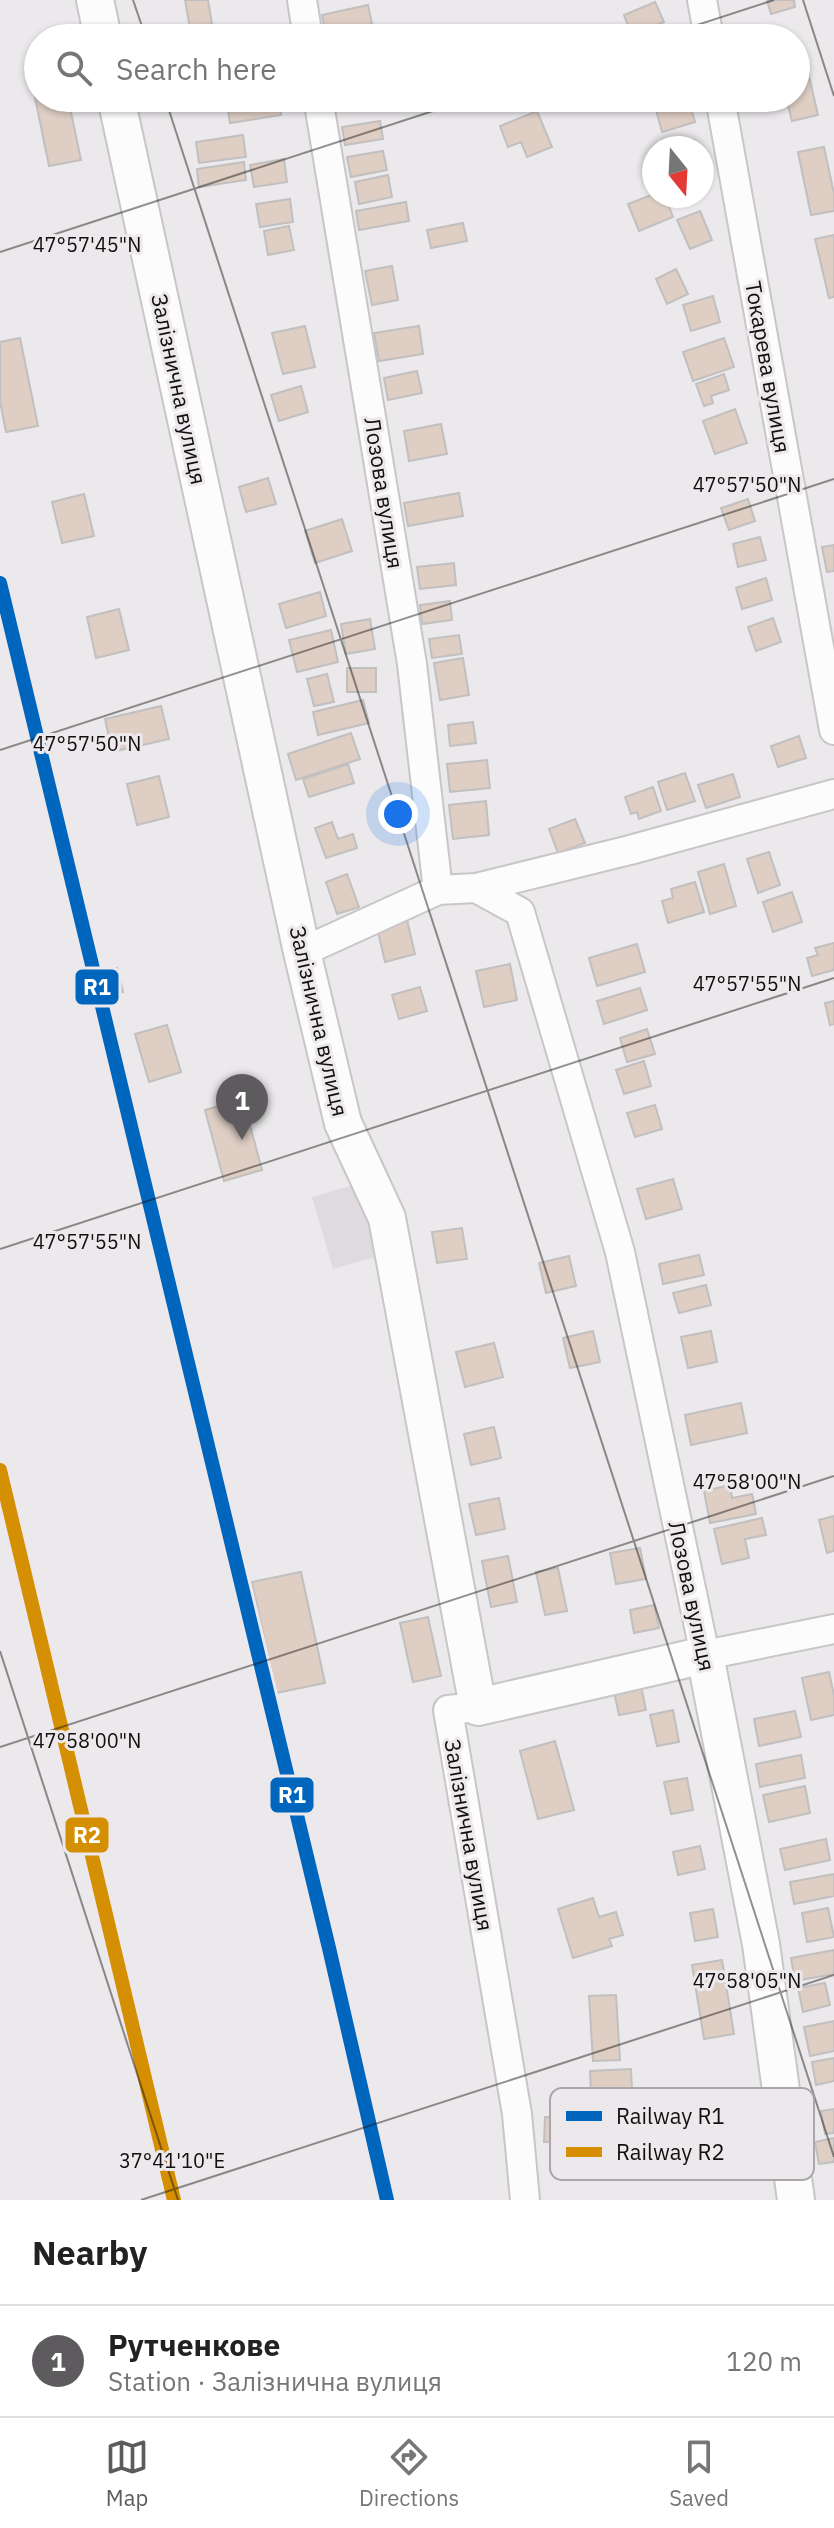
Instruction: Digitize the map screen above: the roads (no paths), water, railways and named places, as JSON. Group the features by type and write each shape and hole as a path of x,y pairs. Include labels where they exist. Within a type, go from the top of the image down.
{"main road":[{"path":"95,0 100,24"},
{"name":"Залізнична вулиця","path":"119,112 302,952 343,1123 387,1218 478,1707"},
{"path":"478,1707 705,1655"},
{"name":"Лозова вулиця","path":"705,1655 761,1944 781,2088"},
{"name":"Лозова вулиця","path":"793,2180 796,2200"}],"street":[{"path":"302,0 306,24"},
{"path":"702,0 706,24"},
{"name":"Лозова вулиця","path":"320,112 412,664 438,890"},
{"name":"Токарева вулиця","path":"723,112 834,730"},
{"path":"302,952 438,890 476,888 834,794"},
{"name":"Лозова вулиця","path":"476,888 520,912 620,1252 705,1655"},
{"path":"705,1655 834,1629"},
{"name":"Залізнична вулиця","path":"478,1707 448,1710 517,2114 525,2200"}],"rail line":[{"name":"R1","path":"0,583 387,2200"},
{"name":"R2","path":"0,1470 174,2200"}],"place":[{"name":"Рутченкове","path":"242,1140"}]}
